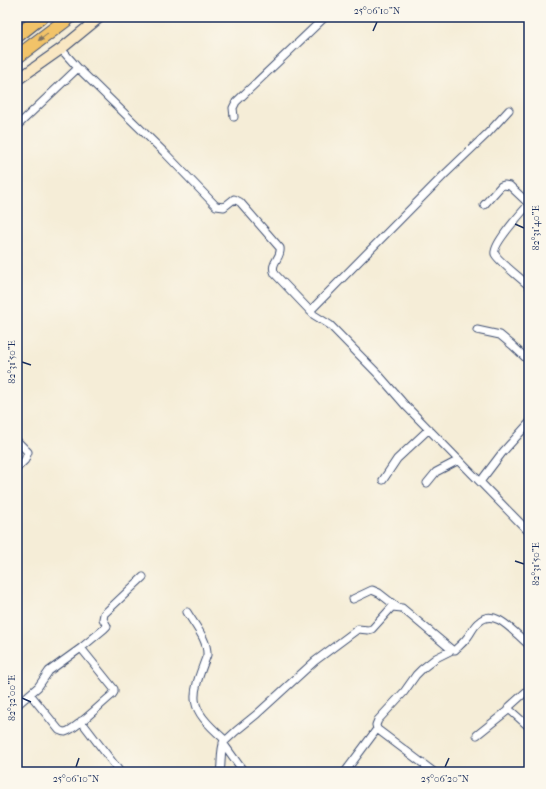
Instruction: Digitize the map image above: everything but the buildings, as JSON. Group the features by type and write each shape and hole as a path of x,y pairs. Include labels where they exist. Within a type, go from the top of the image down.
{"highway":[{"path":"17,36 41,17"},
{"path":"17,57 70,17"}],"street":[{"path":"17,80 61,49 100,17"},
{"path":"234,116 232,108 236,102 325,17"},
{"path":"61,49 78,68 164,152 216,206 224,207 234,199 240,202 279,245 281,251 273,266 273,271 310,312 330,325 529,532"},
{"path":"17,126 78,68"},
{"path":"310,312 509,110"},
{"path":"484,205 504,185 510,186 529,204 505,234 495,250 495,254 499,259 529,286"},
{"path":"477,330 500,335 512,344 529,361"},
{"path":"480,482 502,453 529,423"},
{"path":"383,480 397,459 429,429"},
{"path":"17,441 28,452 25,460 17,468"},
{"path":"427,483 436,472 459,460"},
{"path":"17,705 41,683 49,671 81,648 107,626 103,619 104,614 143,577"},
{"path":"353,599 372,590 379,593 397,607 402,608 452,650"},
{"path":"220,772 222,762 221,751 224,741 321,656 358,628 370,630 392,607 397,607"},
{"path":"186,612 206,644 207,650 207,655 196,683 194,692 195,702 206,723 224,741 244,772"},
{"path":"345,772 377,729 376,725 378,720 404,692 416,674 436,658 455,650 466,640 478,622 488,616 500,619 529,645"},
{"path":"30,694 59,730 65,732 81,722 112,695 114,690 81,648"},
{"path":"477,735 507,711 509,707 529,689"},
{"path":"507,711 510,710 529,727"},
{"path":"81,722 120,772"},
{"path":"377,729 434,772"}]}
